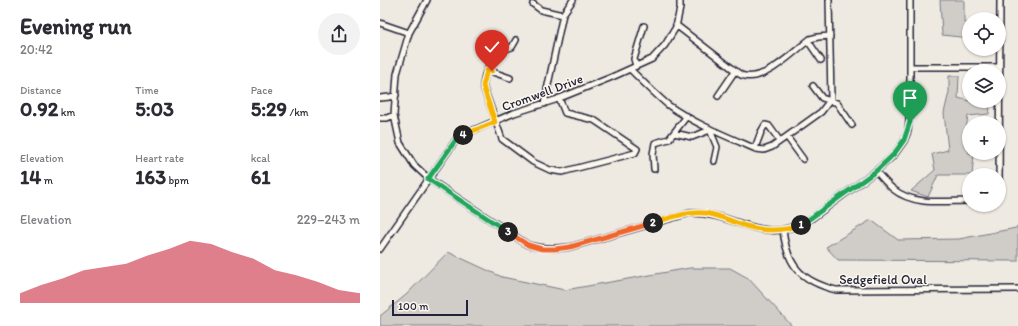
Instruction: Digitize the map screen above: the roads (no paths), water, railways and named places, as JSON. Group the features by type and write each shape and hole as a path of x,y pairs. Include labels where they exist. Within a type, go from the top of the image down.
{"street":[{"path":"427,0 409,33 397,74 394,115 400,143 414,165 428,179 528,245 542,249 570,247 690,213 704,213 719,216 746,226 769,231 784,230 806,222 876,171 894,154 904,140 908,131 910,111 910,0"},
{"path":"544,104 563,15 573,0"},
{"name":"Cromwell Drive","path":"380,249 458,137 559,98 652,59 665,45 676,25 680,8 680,0"},
{"path":"630,69 668,104 710,130 754,148 764,150 772,147 822,112 830,101 829,0"},
{"path":"999,64 1000,0"},
{"path":"533,4 541,10 563,15"},
{"path":"380,23 409,33"},
{"path":"676,25 735,71 746,76 754,76 768,72 808,41 818,37 830,36"},
{"path":"636,66 634,59 644,26"},
{"path":"516,40 512,47 496,50 487,70 483,86 502,139 533,162 550,170 567,171 635,153 637,149 594,120 565,113 559,98"},
{"path":"808,41 821,60"},
{"path":"911,67 962,67"},
{"path":"487,70 510,78"},
{"path":"718,96 735,71"},
{"path":"813,86 822,98 837,103 852,125"},
{"path":"380,98 390,98 396,95"},
{"path":"999,108 999,168"},
{"path":"380,118 387,118 394,115"},
{"path":"654,169 653,154 655,143 669,139 687,116"},
{"path":"754,148 766,125 769,126 780,141"},
{"path":"674,133 692,137 710,130"},
{"path":"710,130 716,147 714,161"},
{"path":"787,137 803,159"},
{"path":"876,171 893,190 908,198 927,202 962,201"},
{"name":"Sedgefield Oval","path":"784,230 788,256 794,266 812,282 829,289 1018,289"}]}
